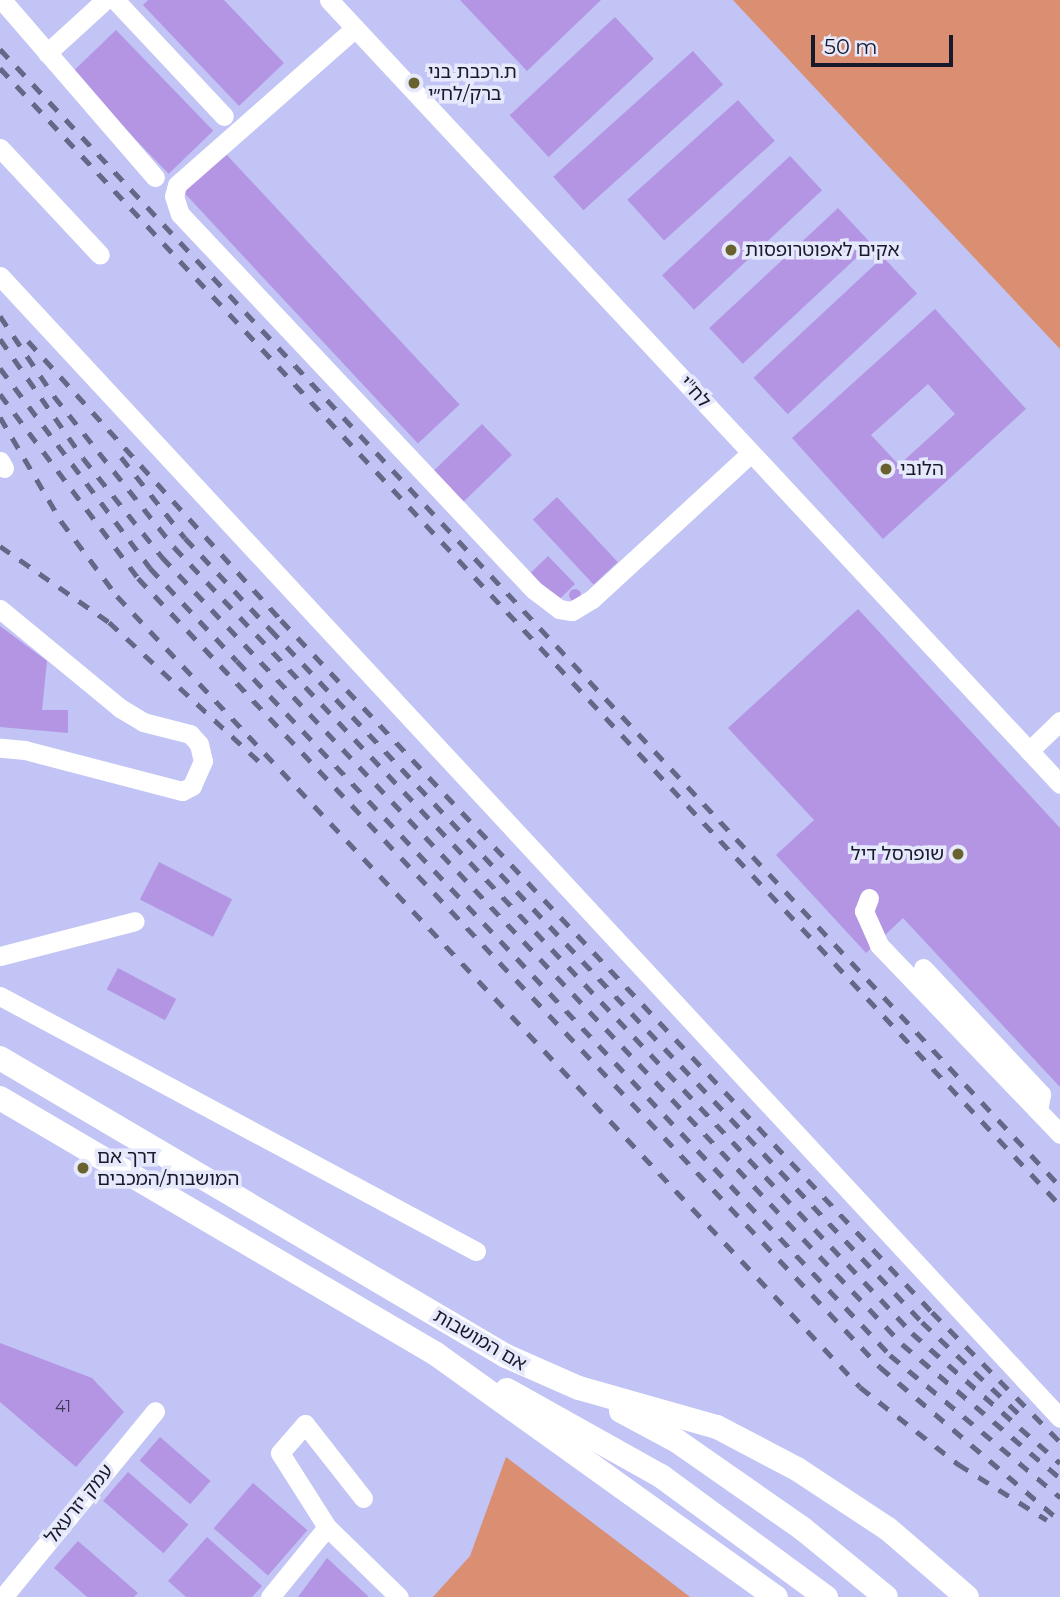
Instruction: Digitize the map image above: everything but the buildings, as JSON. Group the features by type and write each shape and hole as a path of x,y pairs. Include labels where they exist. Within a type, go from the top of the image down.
{"main road":[{"path":"0,1041 34,1077"},
{"name":"אם המושבות","path":"0,1058 506,1356 579,1388 717,1427 797,1469 888,1529 967,1597"},
{"name":"אם המושבות","path":"0,1098 436,1354 775,1597"},
{"path":"436,1354 614,1448 744,1534 826,1597"},
{"path":"579,1388 677,1441 803,1528 886,1597"}],"street":[{"path":"2,0 155,177"},
{"path":"47,53 105,0"},
{"path":"115,0 224,116"},
{"name":"לח\"י","path":"329,0 1060,784"},
{"path":"355,27 177,185 176,202 190,224 534,590 559,608 581,608 751,453"},
{"path":"0,148 100,255"},
{"path":"0,276 1060,1418"},
{"path":"0,609 120,708 143,722 190,734 199,744 202,761 199,775 182,791 25,750 0,748"},
{"path":"1029,751 1060,721"},
{"path":"869,898 864,911 879,945 1060,1134"},
{"path":"0,956 135,921"},
{"path":"923,968 1041,1094 1038,1111"},
{"path":"0,996 476,1251"},
{"name":"עמק יזרעאל","path":"3,1597 155,1411"},
{"path":"363,1498 305,1424 280,1453 327,1527 399,1597"},
{"path":"270,1597 327,1527"}],"shaded area":[{"path":"733,0 1060,0 1060,349 830,104"},
{"path":"506,1457 690,1597 433,1597 470,1556"}],"railway":[{"path":"0,49 1060,1186"},
{"path":"0,68 1060,1205"},
{"path":"0,316 54,396 174,547 912,1333 1060,1463"},
{"path":"0,339 83,458 162,557 902,1344 1060,1478"},
{"path":"28,341 281,620 932,1312 1060,1442"},
{"path":"0,368 150,568 237,661 890,1355 1060,1497"},
{"path":"0,394 138,578 880,1367 1060,1521"},
{"path":"0,417 61,521 117,596 860,1387 958,1464 1047,1520"},
{"path":"121,457 185,538 270,629 922,1322 1019,1414"},
{"path":"0,546 109,622 263,765"}],"place":[{"name":"ת.רכבת בני ברק/לח״י","path":"414,83"},
{"name":"אקים לאפוטרופסות","path":"731,250"},
{"name":"הלובי","path":"886,469"},
{"name":"שופרסל דיל","path":"958,854"},
{"name":"דרך אם המושבות/המכבים","path":"83,1168"}]}
